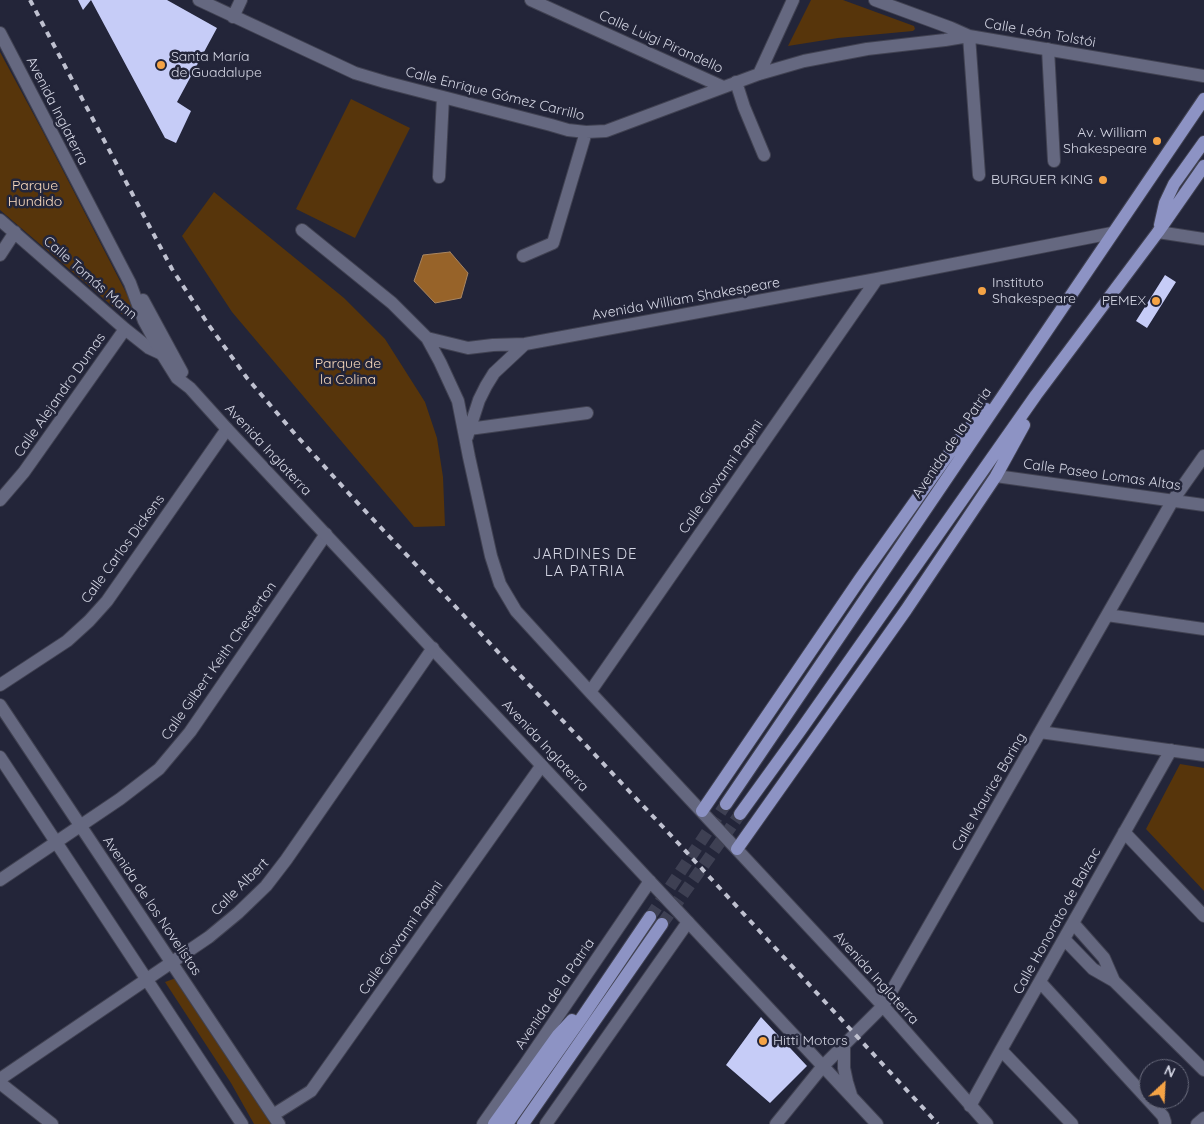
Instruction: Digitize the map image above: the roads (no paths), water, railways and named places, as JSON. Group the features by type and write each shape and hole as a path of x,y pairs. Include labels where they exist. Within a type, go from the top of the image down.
{"main road":[{"name":"Avenida de la Patria","path":"726,804 1204,100"},
{"path":"1158,232 1164,203 1174,184 1204,142"},
{"path":"740,814 1046,381 1158,232 1204,166"},
{"path":"702,811 860,579 958,441 1023,365"},
{"path":"737,849 906,610 996,476 1046,381"},
{"path":"523,1124 604,995 650,917"},
{"path":"507,1124 604,995 662,924"},
{"path":"494,1124 558,1035 604,995"},
{"path":"533,1124 604,995"}],"street":[{"name":"Calle Enrique Gómez Carrillo","path":"199,0 355,73 568,130 586,132 606,130 736,82 804,61 867,49 969,36"},
{"path":"233,17 241,0"},
{"name":"Calle Luigi Pirandello","path":"532,0 723,87"},
{"path":"759,74 793,0"},
{"name":"Calle León Tolstói","path":"875,0 969,36 1204,76"},
{"name":"Avenida Inglaterra","path":"0,33 130,283 144,321 177,378 190,388 877,1124"},
{"path":"969,36 980,176"},
{"path":"1048,49 1054,161"},
{"path":"736,82 764,155"},
{"path":"439,177 444,97"},
{"path":"523,256 554,243 586,132"},
{"name":"Calle Tomás Mann","path":"0,220 125,329 150,348 162,354"},
{"path":"302,230 392,303 427,338"},
{"path":"0,254 15,232"},
{"path":"1158,232 1204,239"},
{"name":"Avenida William Shakespeare","path":"427,338 468,348 526,344 1112,234"},
{"name":"Calle Giovanni Papini","path":"590,692 877,279"},
{"name":"Avenida Inglaterra","path":"130,283 142,298 190,388"},
{"name":"Calle Alejandro Dumas","path":"0,500 24,472 125,329"},
{"name":"Avenida Inglaterra","path":"427,338 458,401 468,435 491,556 500,584 516,611 883,1006 987,1124"},
{"name":"Avenida Inglaterra","path":"468,435 478,400 494,372 526,344"},
{"path":"493,345 504,349 506,354 504,363"},
{"path":"468,435 587,413"},
{"name":"Calle Carlos Dickens","path":"0,685 67,641 89,622 227,428"},
{"name":"Calle Maurice Baring","path":"776,1124 823,1066 883,1006 1173,500 1204,456"},
{"name":"Calle Paseo Lomas Altas","path":"996,476 1204,505"},
{"name":"Calle Gilbert Keith Chesterton","path":"0,880 120,800 159,769 190,732 326,534"},
{"path":"1107,615 1204,629"},
{"name":"Calle Albert","path":"0,1079 209,937 266,886 433,648"},
{"name":"Avenida de los Novelistas","path":"0,705 276,1120"},
{"path":"1040,732 1204,755"},
{"name":"Calle Honorato de Balzac","path":"970,1106 1171,750"},
{"path":"0,757 242,1124"},
{"name":"Calle Giovanni Papini","path":"276,1120 311,1091 542,765"},
{"path":"1124,832 1204,916"},
{"name":"Avenida de la Patria","path":"483,1124 650,881"},
{"path":"546,1124 688,922"},
{"path":"1073,923 1104,958 1114,981"},
{"path":"1064,939 1093,969 1114,981 1204,1070"},
{"path":"1040,982 1163,1116 1165,1124"},
{"path":"844,1045 844,1068 852,1097"},
{"path":"1001,1050 1072,1124"},
{"path":"0,1084 52,1124"},
{"path":"1197,1124 1204,1118"}],"tunnel":[{"path":"650,917 726,804"},
{"path":"662,924 740,814"}],"railway":[{"path":"30,0 172,269 208,324 247,378 353,498 679,844 938,1124"}],"place":[{"name":"Santa María de Guadalupe","path":"161,65"},
{"name":"Av. William Shakespeare","path":"1157,141"},
{"name":"BURGUER KING","path":"1103,180"},
{"name":"Instituto Shakespeare","path":"982,291"},
{"name":"PEMEX","path":"1156,301"},
{"name":"Hitti Motors","path":"763,1041"}],"district":[{"name":"JARDINES DE LA PATRIA","path":"585,562"}],"park label":[{"name":"Parque Hundido","path":"35,194"},
{"name":"Parque de la Colina","path":"348,372"}]}
